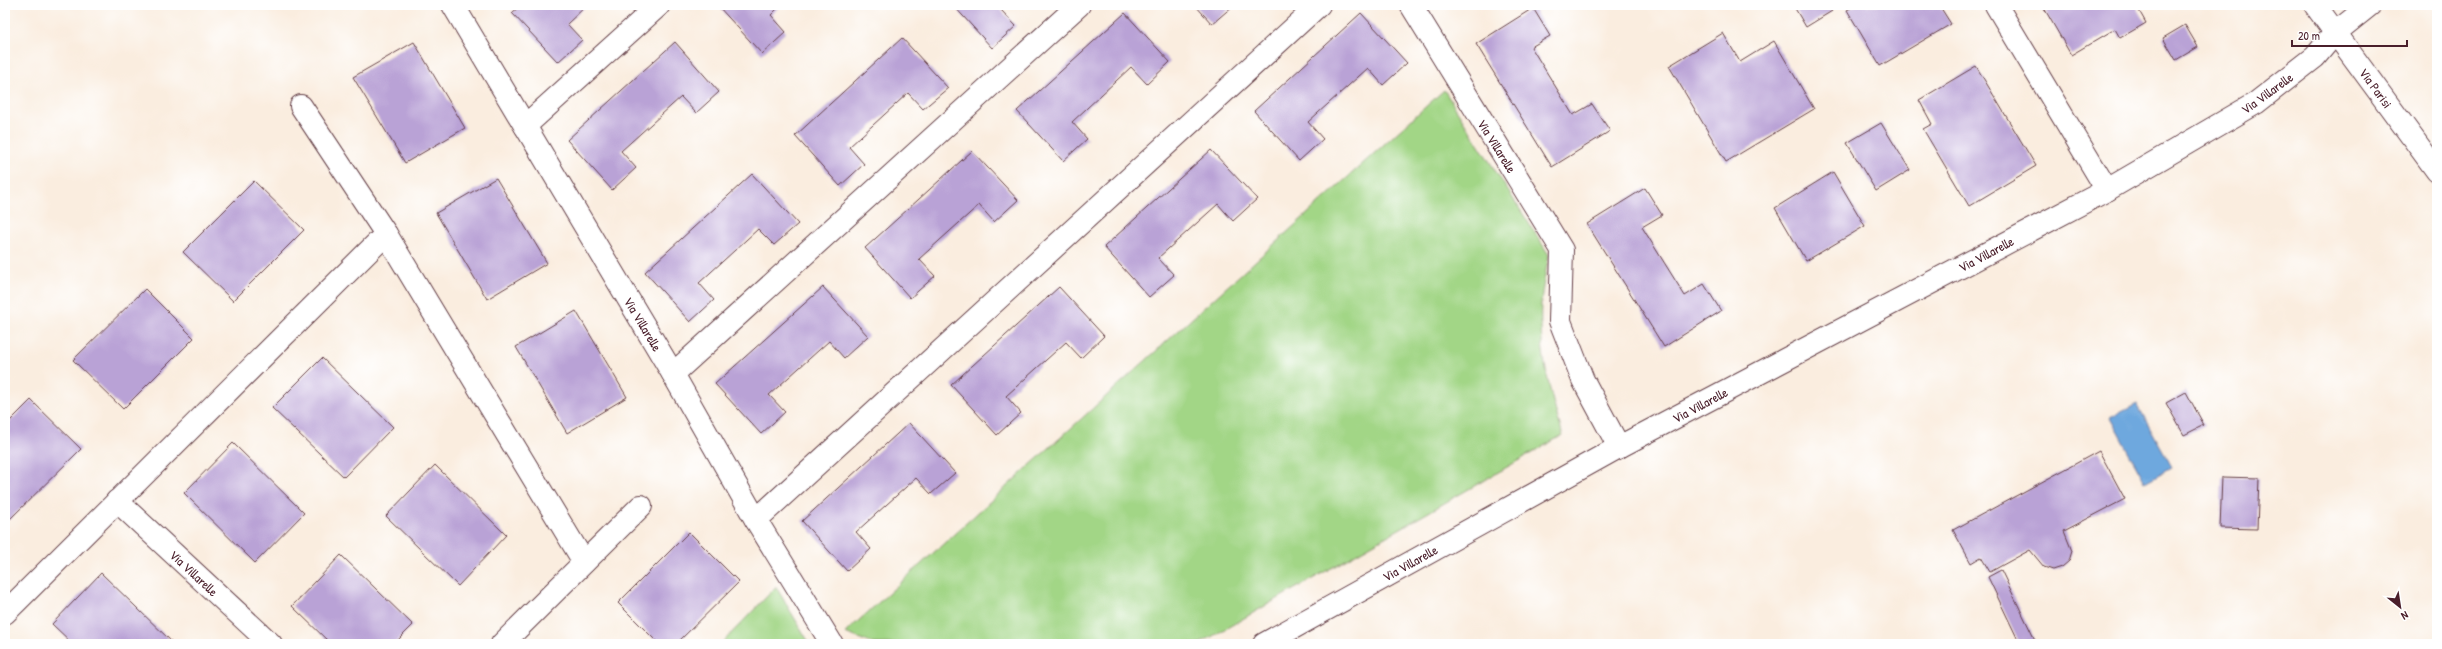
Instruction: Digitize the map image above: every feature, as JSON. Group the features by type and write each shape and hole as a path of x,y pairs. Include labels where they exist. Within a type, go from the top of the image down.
{"street":[{"name":"Via Villarelle","path":"453,5 673,374 756,520 832,644"},
{"path":"525,126 659,5"},
{"path":"673,374 1079,5"},
{"path":"756,520 1319,5"},
{"name":"Via Villarelle","path":"1411,5 1562,250 1560,321 1583,380 1619,447"},
{"path":"1996,5 2107,190"},
{"name":"Via Parisi","path":"2315,5 2437,171"},
{"name":"Via Villarelle","path":"1264,644 1619,447 2107,190 2256,103 2315,57 2335,33 2370,5"},
{"path":"301,106 386,234 584,562"},
{"path":"5,613 386,234"},
{"name":"Via Villarelle","path":"117,501 271,644"},
{"path":"502,644 641,506"}],"green space":[{"path":"1444,90 1549,255 1541,304 1543,354 1549,387 1563,435 1199,644 874,644 845,633"},
{"path":"776,587 810,644 721,644"}],"water":[{"path":"2137,404 2172,467 2145,482 2110,418"}],"building":[{"path":"521,5 587,5 567,24 582,40 558,62 512,13"},
{"path":"717,5 781,5 771,15 786,32 762,54"},
{"path":"953,5 1006,5 1001,10 1016,26 992,48"},
{"path":"1195,5 1234,5 1212,24"},
{"path":"1793,5 1829,5 1832,11 1806,27"},
{"path":"1856,5 1939,5 1951,24 1880,66 1847,10"},
{"path":"2048,5 2141,5 2137,7 2146,23 2120,38 2115,29 2071,55 2044,8"},
{"path":"1533,8 1550,36 1531,47 1573,115 1592,104 1610,131 1552,167 1476,44"},
{"path":"1125,13 1170,62 1147,84 1131,67 1072,122 1087,139 1063,161 1017,111"},
{"path":"1361,13 1407,63 1383,85 1368,68 1308,122 1323,139 1299,161 1254,111"},
{"path":"2185,25 2198,47 2176,60 2163,38"},
{"path":"1723,33 1740,62 1774,41 1814,109 1726,162 1669,66"},
{"path":"902,38 948,88 923,109 908,93 849,147 864,164 840,186 795,136"},
{"path":"414,42 465,128 405,163 353,77"},
{"path":"675,42 719,92 696,113 681,97 621,151 636,168 612,190 567,140"},
{"path":"1976,66 2036,166 1969,206 1923,129 1932,124 1919,100"},
{"path":"1881,123 1910,170 1876,191 1847,143"},
{"path":"1211,150 1257,199 1233,221 1218,204 1158,258 1174,275 1149,297 1104,247"},
{"path":"972,151 1018,200 994,222 979,205 919,259 935,276 910,298 865,248"},
{"path":"1833,172 1865,226 1806,261 1775,208"},
{"path":"752,174 798,224 774,245 758,229 699,283 714,300 690,322 645,272"},
{"path":"496,178 547,263 487,299 436,213"},
{"path":"254,181 304,230 233,301 183,252"},
{"path":"1645,188 1662,215 1642,227 1685,296 1704,284 1721,311 1664,347 1587,224"},
{"path":"823,287 868,336 844,358 829,341 769,395 785,412 761,434 715,384"},
{"path":"1059,287 1104,336 1081,358 1066,342 1006,396 1021,413 997,435 951,385"},
{"path":"145,289 194,338 123,409 73,360"},
{"path":"576,311 627,397 567,433 516,347"},
{"path":"322,358 393,427 344,477 272,408"},
{"path":"2186,392 2204,425 2184,435 2166,403"},
{"path":"31,400 81,449 9,520 5,516 5,426"},
{"path":"909,423 955,473 931,494 916,478 856,532 871,549 847,571 802,521"},
{"path":"233,443 304,513 255,563 184,493"},
{"path":"2099,451 2125,499 2064,531 2072,551 2069,561 2062,567 2053,570 2044,567 2030,550 1990,572 1981,557 1971,563 1953,530"},
{"path":"435,465 506,535 458,586 386,516"},
{"path":"2222,477 2259,478 2257,529 2220,528"},
{"path":"689,532 739,582 676,644 659,644 618,603"},
{"path":"341,555 413,625 394,644 331,644 292,606"},
{"path":"2001,570 2037,644 2020,644 1988,577"},
{"path":"101,573 172,642 170,644 73,644 52,624"}]}
